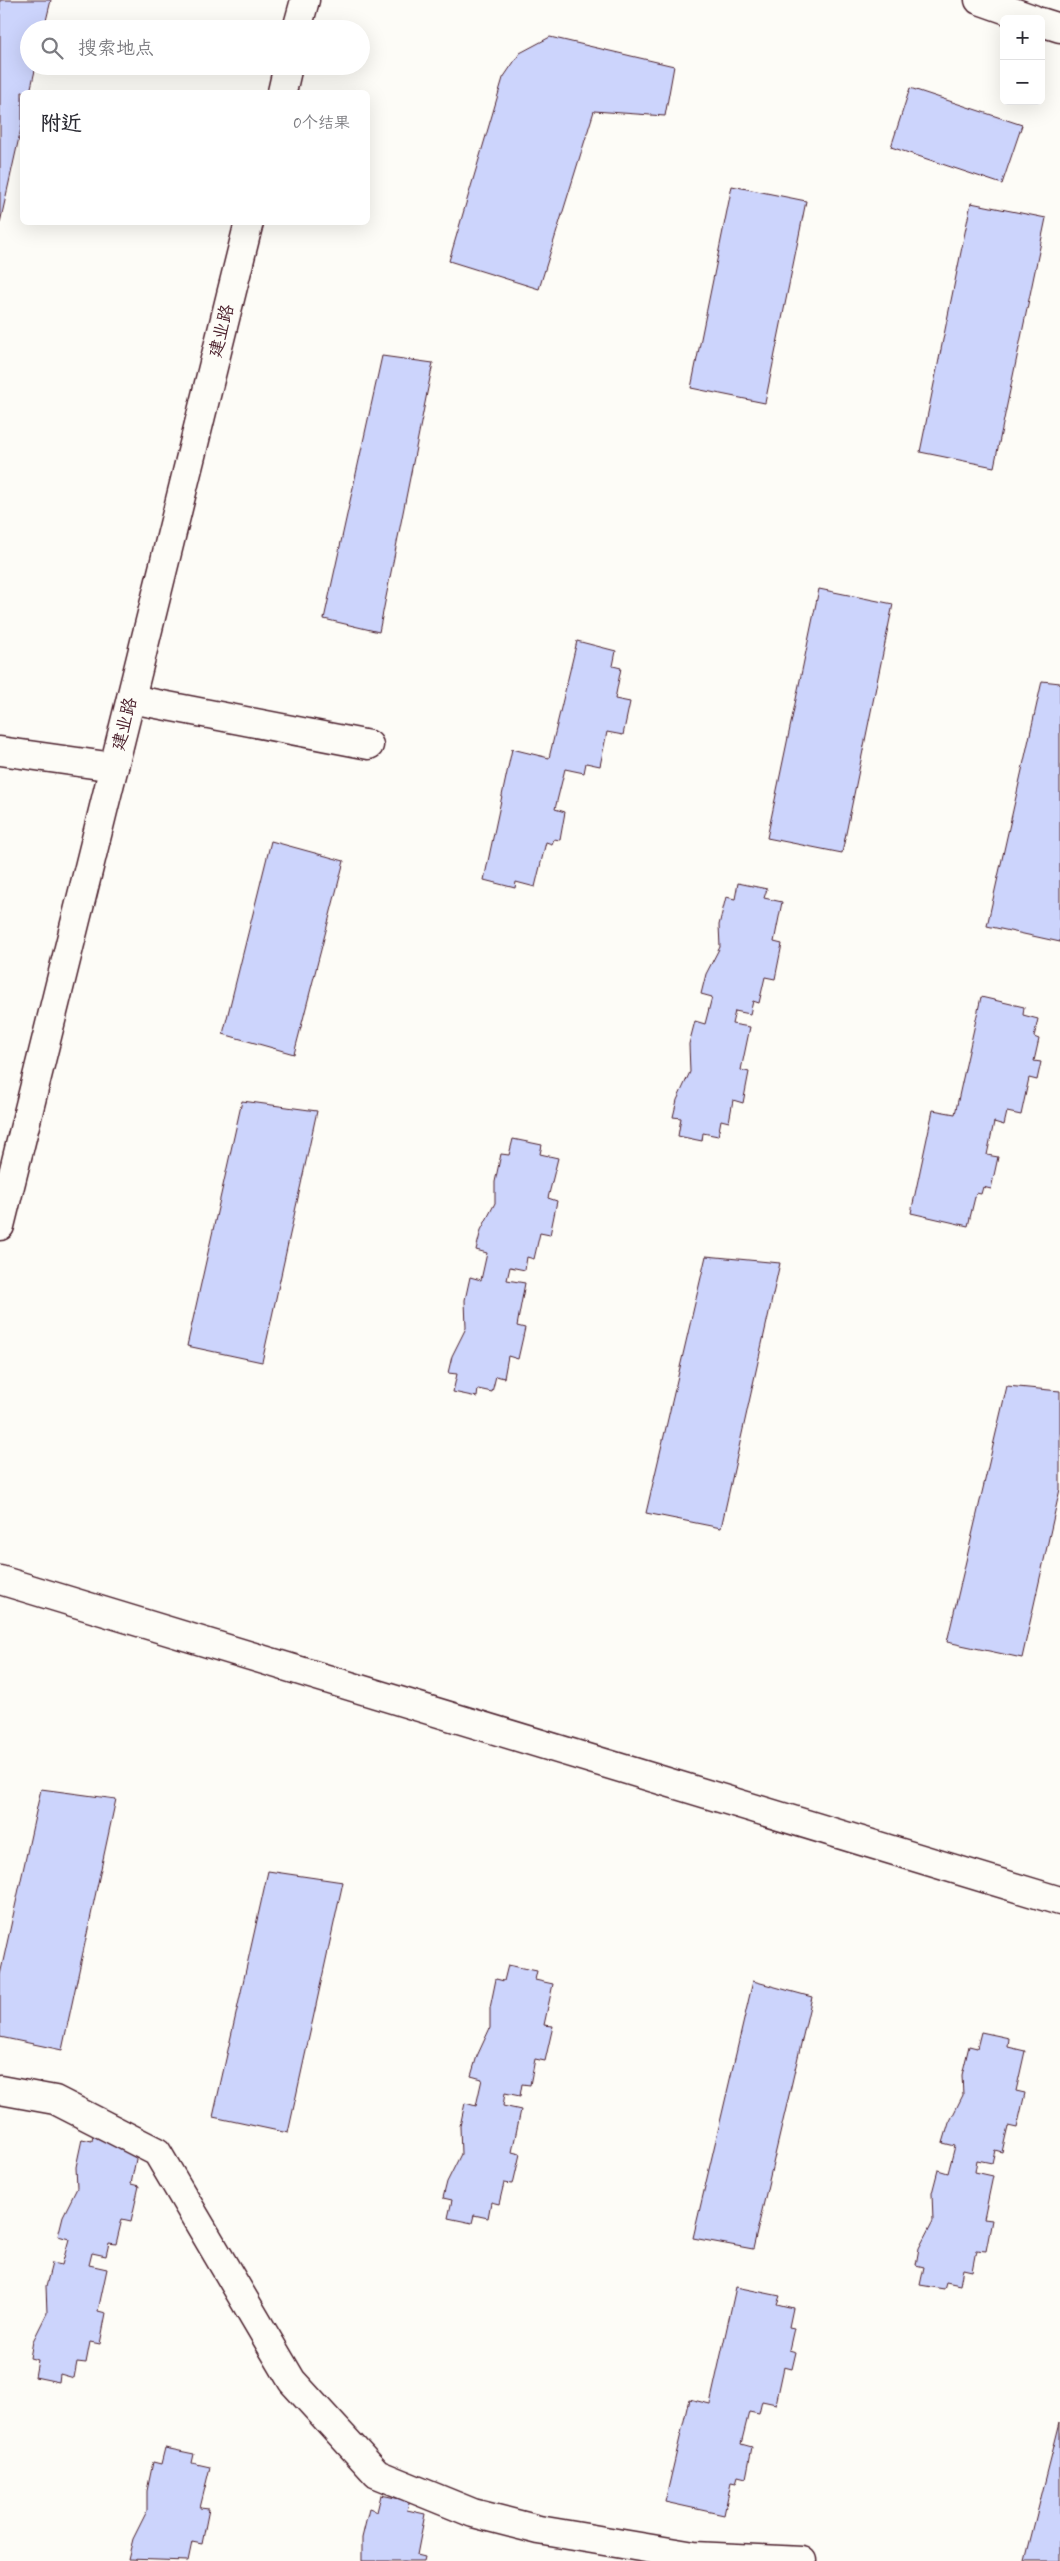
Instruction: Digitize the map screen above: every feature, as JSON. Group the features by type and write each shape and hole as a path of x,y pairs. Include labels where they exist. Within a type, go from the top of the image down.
{"street":[{"path":"299,20 304,0"},
{"path":"979,0 1022,15"},
{"path":"1045,23 1060,28"},
{"path":"282,90 286,75"},
{"name":"建业路","path":"0,1226 248,225"},
{"path":"131,699 369,745"},
{"path":"0,751 114,766"},
{"path":"0,1580 1060,1901"},
{"path":"0,2090 55,2100 157,2152 292,2381 377,2474 474,2514 539,2530 694,2556 802,2561"}],"building":[{"path":"0,0 51,0 46,20 20,20 20,75 34,75 30,90 20,90 20,133 0,223"},
{"path":"550,37 674,66 665,116 594,111 539,289 449,261 503,78 520,53"},
{"path":"910,88 1022,125 1002,184 891,147"},
{"path":"732,186 806,201 765,403 691,388"},
{"path":"971,203 1046,218 994,467 920,452"},
{"path":"382,356 433,363 379,632 324,619"},
{"path":"819,589 893,604 842,853 767,838"},
{"path":"577,641 616,651 613,666 621,668 615,699 630,702 623,735 607,732 600,766 586,763 584,773 565,769 555,809 565,812 560,840 554,839 552,844 546,842 535,887 516,882 515,888 484,880 512,749 549,758"},
{"path":"1042,681 1060,683 1060,942 987,926"},
{"path":"271,841 344,861 294,1054 223,1034"},
{"path":"738,883 767,889 764,898 782,902 774,942 782,944 775,979 765,977 759,1003 753,1001 750,1014 735,1011 732,1024 750,1027 741,1070 749,1072 743,1103 733,1100 729,1122 721,1120 718,1136 703,1133 702,1141 678,1136 681,1118 673,1117 677,1100 690,1072 689,1044 695,1021 705,1024 712,997 701,994 706,974 720,947 719,925 726,897 735,899"},
{"path":"981,997 1024,1007 1023,1015 1038,1019 1034,1037 1039,1039 1034,1061 1041,1062 1037,1080 1029,1078 1021,1115 1007,1112 1004,1125 994,1122 987,1155 998,1157 991,1189 983,1187 981,1194 976,1193 968,1226 911,1213 933,1110 955,1114"},
{"path":"242,1101 317,1111 262,1362 187,1346"},
{"path":"513,1139 542,1145 540,1154 558,1158 548,1198 557,1201 550,1235 540,1233 534,1259 527,1257 525,1270 510,1267 507,1280 525,1283 517,1326 525,1328 518,1359 508,1356 504,1378 496,1376 492,1392 478,1389 477,1397 453,1392 457,1374 448,1373 452,1356 466,1328 465,1300 470,1277 481,1280 487,1253 476,1250 481,1230 495,1203 495,1182 501,1154 509,1155"},
{"path":"706,1256 780,1263 721,1528 646,1513"},
{"path":"1007,1386 1060,1391 1060,1489 1022,1658 947,1642"},
{"path":"41,1789 116,1799 62,2050 0,2037 0,1975"},
{"path":"268,1871 343,1882 288,2133 213,2117"},
{"path":"508,1965 537,1971 535,1980 553,1984 544,2025 553,2026 545,2061 535,2059 530,2085 522,2084 520,2096 505,2093 503,2106 521,2110 512,2152 520,2154 513,2184 504,2183 499,2204 491,2202 488,2218 474,2215 472,2223 448,2218 452,2200 443,2198 447,2182 461,2154 460,2126 465,2103 476,2106 482,2079 471,2076 477,2056 490,2028 490,2008 496,1979 504,1981"},
{"path":"753,1981 812,1997 753,2249 693,2238"},
{"path":"981,2032 1009,2038 1008,2047 1025,2051 1016,2091 1025,2093 1017,2128 1008,2126 1002,2152 995,2150 992,2163 977,2160 975,2172 993,2176 984,2219 992,2220 986,2251 976,2250 972,2271 963,2269 960,2285 946,2282 944,2289 920,2285 924,2267 916,2265 919,2248 933,2221 932,2193 938,2170 948,2173 955,2146 943,2143 949,2123 963,2095 962,2075 969,2046 977,2048"},
{"path":"95,2124 139,2144 131,2184 139,2186 131,2221 122,2219 116,2244 109,2243 106,2256 92,2253 89,2265 107,2269 98,2311 106,2313 100,2344 90,2342 86,2363 77,2362 74,2378 60,2374 59,2382 35,2377 38,2360 30,2358 33,2341 47,2313 46,2286 52,2263 62,2265 69,2239 58,2236 63,2216 77,2188 76,2167 82,2139 92,2141"},
{"path":"736,2287 780,2296 777,2304 793,2308 789,2327 794,2328 789,2350 796,2352 792,2369 784,2367 776,2404 762,2401 759,2414 749,2412 741,2444 752,2447 746,2478 738,2476 736,2483 731,2482 724,2515 665,2502 689,2399 710,2404"},
{"path":"1060,2422 1060,2561 1025,2561"},
{"path":"165,2448 194,2454 192,2463 210,2467 200,2508 209,2509 202,2544 192,2542 188,2561 128,2559 133,2539 147,2511 147,2491 153,2462 161,2464"},
{"path":"381,2495 410,2501 407,2510 425,2514 417,2555 425,2557 424,2561 362,2561 362,2538 369,2509 377,2512"}]}
